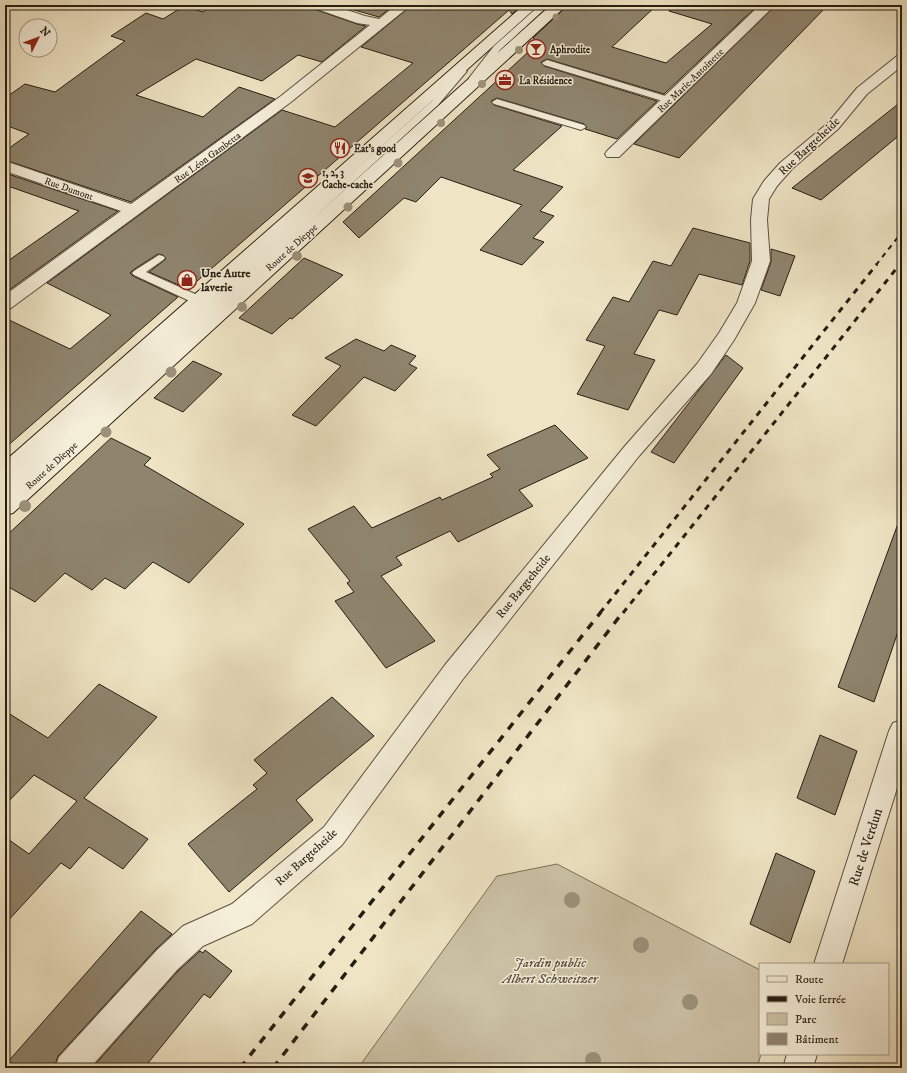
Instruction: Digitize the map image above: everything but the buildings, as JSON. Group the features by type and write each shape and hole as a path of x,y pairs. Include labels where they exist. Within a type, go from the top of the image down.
{"street":[{"path":"319,5 362,20 380,23"},
{"name":"Rue Léon Gambetta","path":"5,304 286,99 404,5"},
{"name":"Route de Dieppe","path":"5,473 532,5"},
{"name":"Route de Dieppe","path":"5,507 545,16 560,5"},
{"name":"Rue Marie-Antoinette","path":"613,154 768,5"},
{"name":"Rue Bargteheide","path":"70,1068 167,960 193,936 242,914 333,836 454,672 632,451 704,369 727,336 746,303 760,261 759,220 761,199 770,184 786,166 833,126 862,91 902,59"},
{"name":"Rue Dumont","path":"5,166 133,210"},
{"name":"Rue de Verdun","path":"828,963 902,731"},
{"path":"798,1068 802,1055"}],"lane":[{"path":"464,91 497,48 545,5"},
{"path":"5,490 435,103 472,58"},
{"path":"547,63 669,100"},
{"path":"497,102 581,127"},
{"path":"159,258 138,273 200,301"}],"green space":[{"name":"Jardin public Albert Schweitzer","path":"557,864 759,969 759,1055 761,1055 757,1068 358,1068 497,876"}],"railway":[{"path":"876,265 902,232"},
{"path":"899,265 902,261"},
{"path":"600,613 877,264"},
{"path":"623,613 900,264"},
{"path":"240,1068 601,612"},
{"path":"273,1068 623,612"}],"place":[{"name":"Aphrodite","path":"536,49"},
{"name":"La Résidence","path":"505,80"},
{"name":"Eat's good","path":"340,148"},
{"name":"1, 2, 3 Cache-cache","path":"308,178"},
{"name":"Une Autre laverie","path":"187,280"}]}
